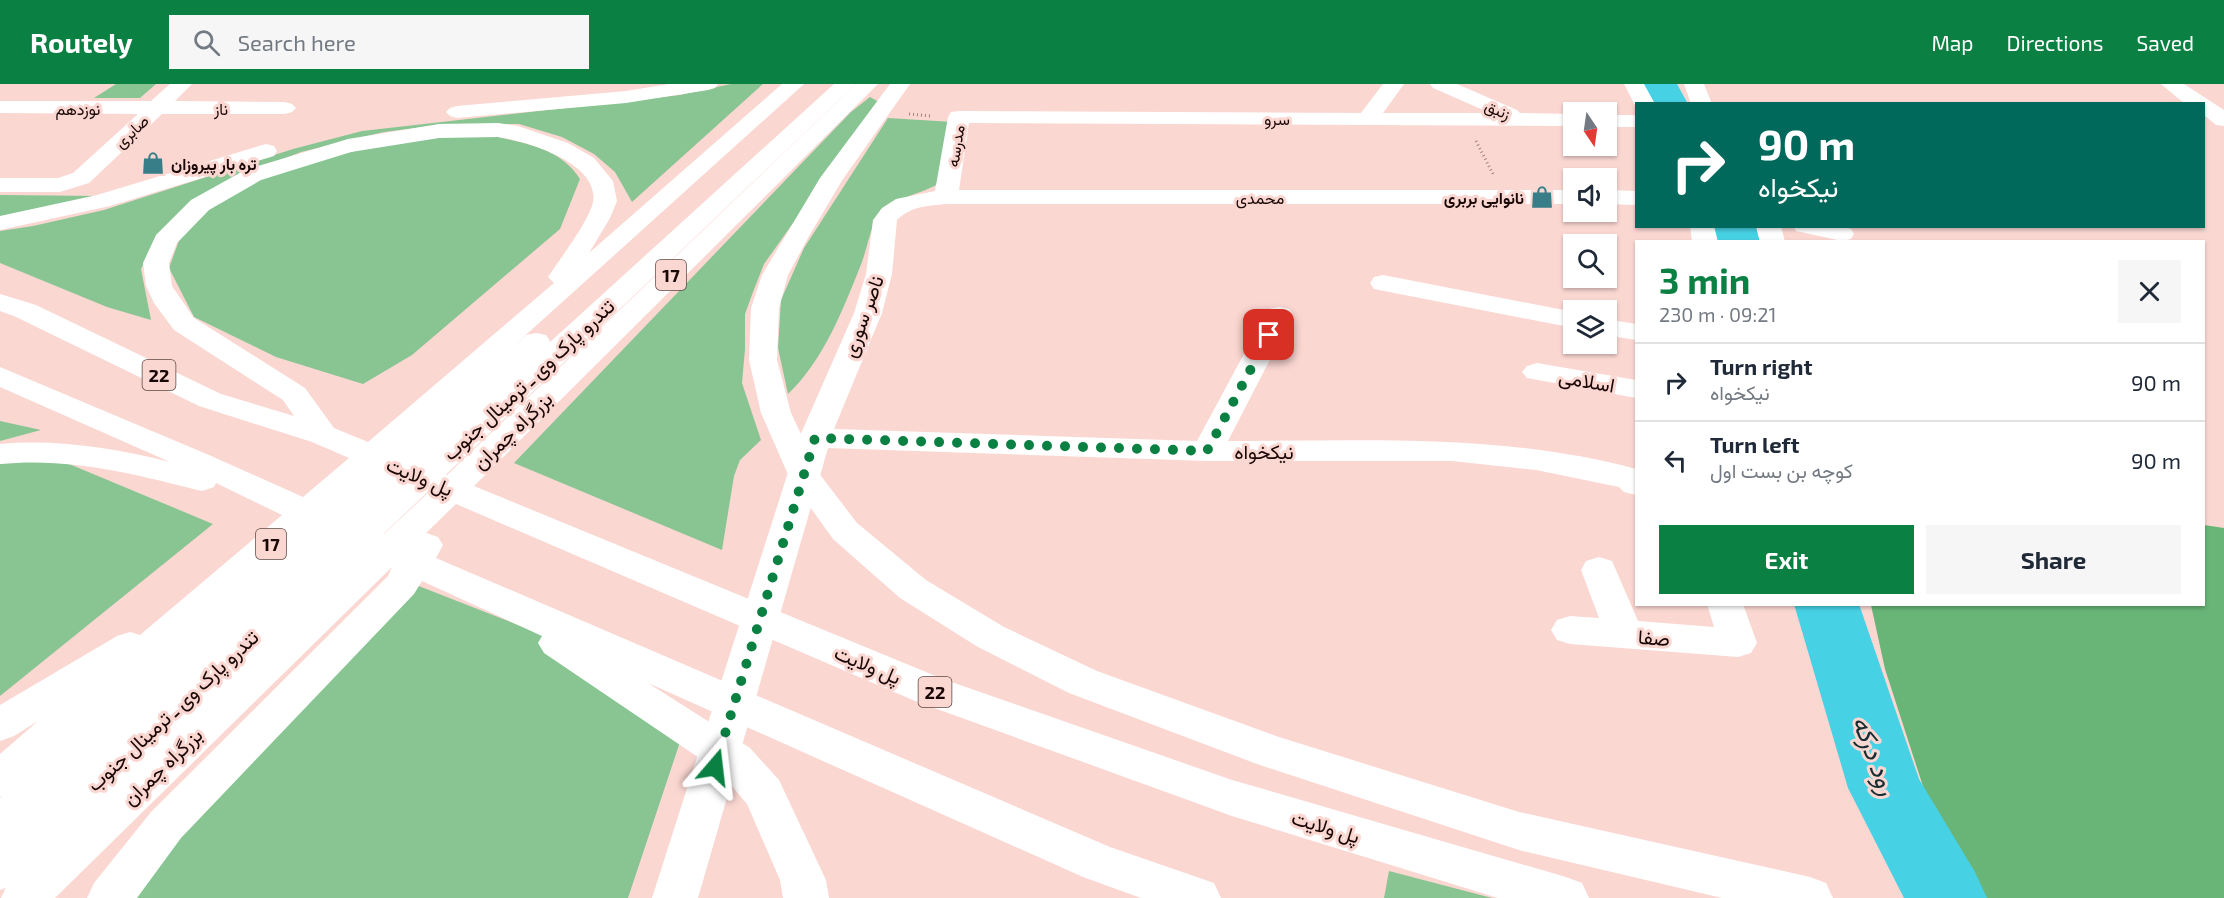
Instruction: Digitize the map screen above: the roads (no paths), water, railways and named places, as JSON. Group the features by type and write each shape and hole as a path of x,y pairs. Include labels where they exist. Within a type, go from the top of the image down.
{"main road":[{"name":"صابری","path":"0,185 60,185 81,178 182,84"},
{"path":"0,223 102,201 319,136 397,119 626,97 708,84"},
{"name":"17","path":"0,778 542,308 794,84"},
{"path":"0,825 820,84"},
{"name":"تندرو پارک وی ـ ترمینال جنوب","path":"0,870 846,84"},
{"name":"بزرگراه چمران","path":"24,898 475,467 868,84"},
{"path":"900,84 832,178 796,236 775,275 765,308 764,360 776,413 806,479 845,531 913,589 991,637 1083,682 1261,748 1519,831 1810,898"},
{"path":"1367,119 1394,84"},
{"name":"زنبق","path":"1440,84 1523,120"},
{"path":"1634,84 1643,102"},
{"path":"1694,84 1701,102"},
{"path":"2171,84 2196,102"},
{"name":"نوزدهم","path":"0,107 156,108"},
{"path":"2205,107 2224,120"},
{"name":"ناز","path":"156,108 285,108"},
{"name":"سرو","path":"981,116 1563,120"},
{"name":"مدرسه","path":"946,197 960,117 981,116"},
{"path":"1617,121 1635,121"},
{"path":"323,435 294,394 184,324 159,286 156,262 165,240 189,214 214,196 272,168 373,140 420,133 470,130 498,130 534,137 560,148 586,164 601,181 605,201 598,218 542,308"},
{"name":"محمدی","path":"946,197 1563,197"},
{"name":"ناصر سوری","path":"675,898 815,438 868,313 879,274 885,220 889,213 908,202 946,197"},
{"path":"1617,197 1635,198"},
{"path":"1814,228 1842,234"},
{"path":"1383,283 1563,318"},
{"name":"22","path":"0,302 26,311 210,400 323,435"},
{"path":"1207,451 1279,315"},
{"path":"1617,329 1635,332"},
{"name":"اسلامی","path":"1537,372 1635,389"},
{"path":"0,376 198,462 480,592 1099,863 1198,898"},
{"name":"پل ولایت","path":"323,435 929,690 1232,798 1566,898"},
{"name":"نیکخواه","path":"815,438 1207,451 1452,451 1536,460 1630,478 1635,483"},
{"path":"0,454 49,450 91,454 276,498"},
{"path":"110,898 166,825 401,585 475,467"},
{"path":"1599,570 1624,634"},
{"path":"480,592 735,760 764,793 803,880 806,898"},
{"path":"0,725 213,595"},
{"name":"صفا","path":"1570,630 1738,643 1726,606"}],"waterway":[{"name":"رود درکه","path":"1659,84 1669,102"},
{"name":"رود درکه","path":"1734,228 1738,240"},
{"name":"رود درکه","path":"1827,606 1885,788 1946,898"}],"place":[{"name":"تره بار پیروزان","path":"153,163"},
{"name":"نانوایی بربری","path":"1542,197"}]}
